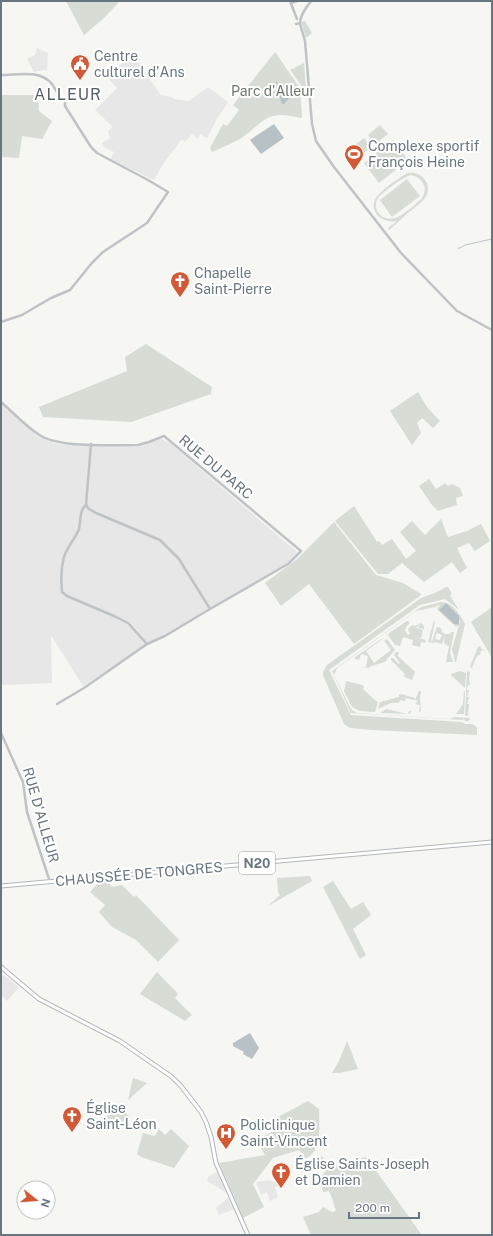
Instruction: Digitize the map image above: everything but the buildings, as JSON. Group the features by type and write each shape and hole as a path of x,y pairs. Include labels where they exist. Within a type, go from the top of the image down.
{"main road":[{"name":"CHAUSSÉE DE TONGRES","path":"1,886 492,842"},
{"path":"1,967 39,999 120,1041 172,1077 184,1089 201,1112 206,1122 211,1137 216,1163 248,1235"}],"street":[{"path":"297,1 291,2 299,19"},
{"path":"311,1 299,19 295,22 300,24 305,40 312,124 316,142 401,253 457,311 492,330"},
{"path":"296,13 301,16"},
{"path":"1,76 30,74 40,75 47,78 60,97 65,101 65,106 91,147 97,153 168,192 147,223 103,252 70,290 51,298 22,315 1,322"},
{"name":"RUE DU PARC","path":"1,402 31,429 50,441 62,444 138,445 164,436 301,551 288,564 210,609"},
{"path":"91,444 86,505 81,513 76,536 64,556 62,592 67,596 128,623 147,644"},
{"path":"57,704 84,688 147,644 166,636 210,609 179,559 160,540 96,513 90,510 86,505"},
{"name":"RUE D'ALLEUR","path":"1,733 23,782 27,812 50,882"}],"shaded area":[{"path":"37,48 48,53 47,70 34,72 27,59 35,55"},
{"path":"133,55 161,95 189,101 208,87 228,102 207,138 200,134 198,139 192,134 185,142 182,139 163,164 154,180 111,159 114,152 104,147 102,143 110,138 108,131 113,127 95,110 117,88 106,76"},
{"path":"277,82 279,86 286,85 287,88 292,88 288,90 288,95 290,95 294,90 295,92 284,104 282,104 275,84 270,84"},
{"path":"274,124 284,138 261,154 250,140"},
{"path":"1,403 37,436 54,443 69,445 138,447 162,439 171,444 297,552 286,564 148,645 83,686 51,635 52,683 1,685"},
{"path":"446,603 459,616 459,625 454,624 439,610"},
{"path":"1,974 19,987 7,1001 1,995"},
{"path":"250,1033 259,1048 252,1059 243,1054 244,1052 233,1046 233,1043"},
{"path":"217,1172 226,1191 225,1192 207,1181 208,1177"},
{"path":"271,1180 272,1182 278,1181 279,1187 275,1187 278,1197 270,1201 267,1192 261,1195 256,1182"},
{"path":"228,1198 234,1209 219,1215 216,1208"}],"green space":[{"path":"66,1 120,1 103,19 84,35"},
{"path":"305,21 312,33 306,38 301,22"},
{"name":"Parc d'Alleur","path":"275,52 300,88 302,117 281,115 268,118 243,137 212,152 210,148 223,124 227,126 239,110 233,105"},
{"path":"304,63 306,88 303,88 290,70"},
{"path":"1,95 38,95 39,111 52,121 42,139 22,136 19,158 1,157"},
{"path":"380,125 388,134 375,144 368,135"},
{"path":"364,138 371,147 354,161 347,151"},
{"path":"393,140 408,160 379,183 364,163"},
{"path":"408,173 415,173 420,175 428,185 427,195 389,230 388,228 397,221 387,221 378,216 375,212 374,203 376,198 382,192","holes":["411,175 415,176 421,181 425,190 422,198 405,213 398,217 391,219 383,217 379,214 376,207 378,198 403,179"]},
{"path":"407,179 420,196 392,217 380,200"},
{"path":"146,344 212,387 211,394 131,422 43,417 39,407 127,371 125,357"},
{"path":"418,392 427,407 440,421 433,428 422,418 417,423 421,433 412,445 390,411"},
{"path":"429,479 436,489 445,483 448,486 452,484 460,488 463,496 456,498 457,505 438,511 419,486"},
{"path":"354,506 377,542 379,541 382,545 392,539 406,559 416,551 400,532 412,521 425,535 441,519 448,537 467,531 481,524 490,541 475,551 469,543 457,548 467,568 460,573 452,562 424,582 402,563 388,574 378,574 335,521"},
{"path":"334,522 376,575 403,583 421,594 354,644 309,584 281,606 265,583 296,560"},
{"path":"448,587 452,594 450,595 459,610 445,599 420,605 329,670 351,715 461,722 465,724 472,724 477,727 477,735 372,730 350,728 344,724 323,675 327,665 421,598"},
{"path":"441,602 445,603 454,624 458,625 457,627 439,611 437,608 440,606 439,605 416,611 337,668 334,675 352,710 357,713 449,719 455,717 470,719 469,721 465,721 464,719 462,720 351,713 332,671 421,607"},
{"path":"445,603 453,607 465,624 455,662 452,649 460,622 457,614"},
{"path":"492,607 492,658 471,622"},
{"path":"434,620 435,622 431,640 432,642 434,635 437,627 441,628 442,632 445,634 442,644 428,642","holes":["437,633 442,635 440,640 435,639 436,636 434,635"]},
{"path":"407,621 410,623 406,627 405,631 408,635 410,634 408,629 412,625 415,626 421,623 424,626 424,629 418,628 420,624 416,628 423,630 421,638 414,637 426,640 425,643 421,642 420,647 412,645 413,640 403,637 400,646 395,645 388,635"},
{"path":"454,632 450,653 453,662 446,662 449,646 442,644 448,645 444,643 445,634 450,634 451,636 450,633"},
{"path":"383,638 366,651 374,663 391,650 384,641 387,639 395,650 386,660 387,661 369,668 362,667 366,667 368,656 361,654 359,660 355,659 355,657"},
{"path":"480,646 482,650 485,650 481,651 480,655 477,656 472,667 473,669 470,667 478,647"},
{"path":"396,652 399,652 398,656 415,672 412,680 403,676 405,674 391,660 391,658 393,658 399,664 400,663 394,655"},
{"path":"460,671 466,673 465,688 451,675"},
{"path":"467,671 470,672 470,685 468,685 467,690 469,690 467,697 469,697 467,704 469,704 468,716 464,715"},
{"path":"346,681 362,685 364,687 363,689 378,702 375,712 360,711 352,707 344,691"},
{"path":"419,691 421,691 421,710 419,713 420,705 415,704 418,701 415,700"},
{"path":"464,691 464,714 456,714 463,704"},
{"path":"401,694 415,698 414,700 406,698 405,701 400,700 399,703 391,703 378,709 380,702 399,697"},
{"path":"386,709 408,714 380,713"},
{"path":"310,876 312,881 268,906 280,895 278,892 277,878"},
{"path":"101,880 110,880 112,887 122,885 134,897 136,895 179,940 158,962 136,940 112,927 99,912 105,905 90,892"},
{"path":"333,881 351,909 363,902 371,915 353,929 366,955 360,959 323,887"},
{"path":"157,972 178,994 175,998 192,1015 185,1021 140,994"},
{"path":"347,1041 358,1069 332,1073 339,1061"},
{"path":"133,1078 147,1083 128,1100"},
{"path":"308,1101 319,1109 319,1138 314,1151 310,1156 304,1159 299,1150 273,1158 253,1184 264,1207 243,1218 219,1163 265,1155 257,1141 283,1125 278,1117"},
{"path":"118,1106 130,1117 127,1121 122,1121 115,1126 105,1117"},
{"path":"159,1129 165,1135 171,1129 189,1146 174,1168 141,1157 137,1154 143,1133 155,1136"},
{"path":"322,1156 330,1169 366,1157 422,1235 311,1235 303,1217 319,1212 323,1207 332,1212 336,1211 329,1191 323,1192 320,1180 316,1181 326,1171 318,1157"}],"waterway":[{"path":"458,248 492,239"}],"place":[{"name":"Centre culturel d'Ans","path":"80,81"},
{"name":"Complexe sportif François Heine","path":"354,171"},
{"name":"Chapelle Saint-Pierre","path":"180,298"},
{"name":"Église Saint-Léon","path":"72,1133"},
{"name":"Policlinique Saint-Vincent","path":"226,1150"},
{"name":"Église Saints-Joseph et Damien","path":"281,1189"}],"district":[{"name":"ALLEUR","path":"68,94"}]}
